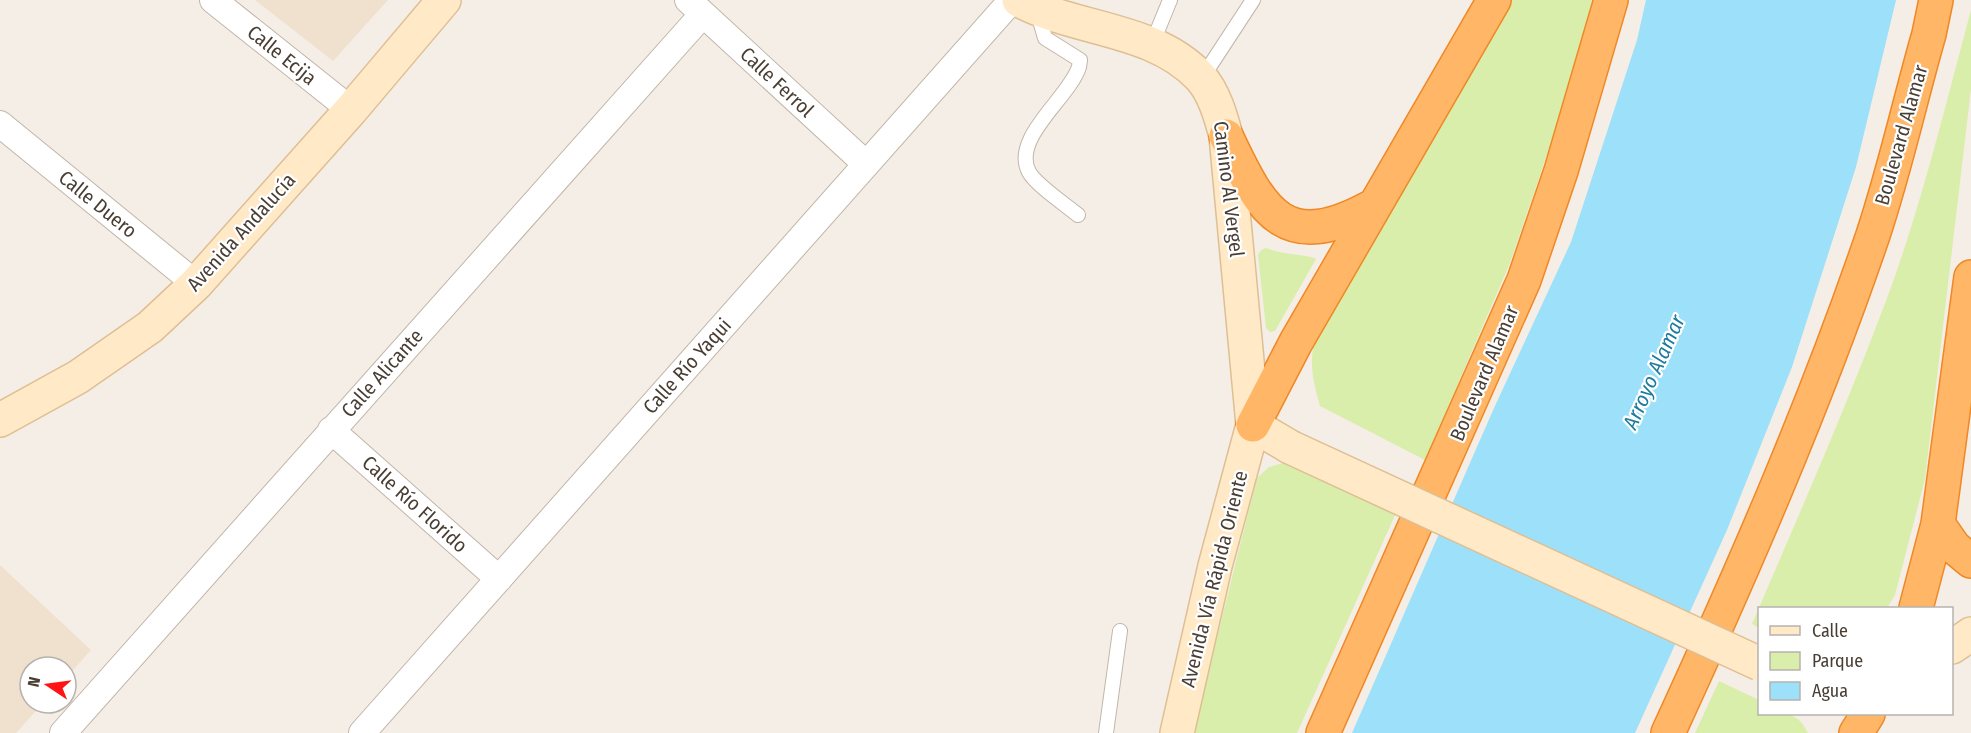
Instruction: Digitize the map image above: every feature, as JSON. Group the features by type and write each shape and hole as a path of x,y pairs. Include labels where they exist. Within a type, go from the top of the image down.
{"highway":[{"path":"1253,425 1296,342 1494,0"},
{"name":"Boulevard Alamar","path":"1323,733 1524,280 1560,171 1611,0"},
{"name":"Boulevard Alamar","path":"1668,733 1739,578 1789,457 1873,234 1929,34 1936,0"},
{"path":"1226,136 1258,197 1274,215 1298,226 1316,229 1335,224 1375,205"},
{"path":"1917,607 1938,524 1971,277"},
{"path":"1938,524 1954,547 1971,561"},
{"path":"1856,733 1867,715"}],"street":[{"name":"Calle Ecija","path":"213,0 351,110"},
{"name":"Avenida Andalucía","path":"2,417 78,377 150,327 196,284 351,110 444,0"},
{"name":"Camino Al Vergel","path":"1022,3 1152,44 1178,59 1202,78 1219,111 1226,136 1253,425"},
{"name":"Calle Río Yaqui","path":"362,733 866,164 1022,3"},
{"name":"Calle Ferrol","path":"695,7 866,164"},
{"name":"Calle Alicante","path":"63,733 331,430 695,7"},
{"name":"Calle Duero","path":"0,124 196,284"},
{"path":"1253,425 1290,447 1758,663"},
{"name":"Avenida Vía Rápida Oriente","path":"1177,733 1218,556 1253,425"},
{"name":"Calle Río Florido","path":"331,430 498,579"},
{"path":"1953,646 1971,634"}],"lane":[{"path":"1152,44 1170,0"},
{"path":"1202,78 1253,0"},
{"path":"1022,3 1045,38 1080,60 1079,67 1029,141 1025,158 1030,174 1078,215"},
{"path":"1106,733 1120,631"}],"shaded area":[{"path":"255,0 388,0 333,61"},
{"path":"0,565 91,650 78,665 78,655 18,655 18,715 32,715 16,733 0,733"}],"green space":[{"path":"1508,0 1592,0 1563,108 1510,263 1425,460 1320,406 1312,371 1312,354 1316,336"},
{"path":"1971,10 1971,89 1925,479 1895,595 1888,607 1759,607 1838,423 1886,301 1932,157"},
{"path":"1266,248 1316,259 1275,331 1270,332 1266,328 1258,255"},
{"path":"1290,461 1396,513 1297,733 1193,733 1257,478 1269,467"},
{"path":"1758,610 1758,627 1752,624"},
{"path":"1719,681 1758,700 1758,715 1794,716 1808,733 1695,733"}],"water":[{"name":"Arroyo Alamar","path":"1646,0 1896,0 1856,167 1792,367 1727,530 1635,733 1352,733 1494,408 1571,242 1637,40"}]}
